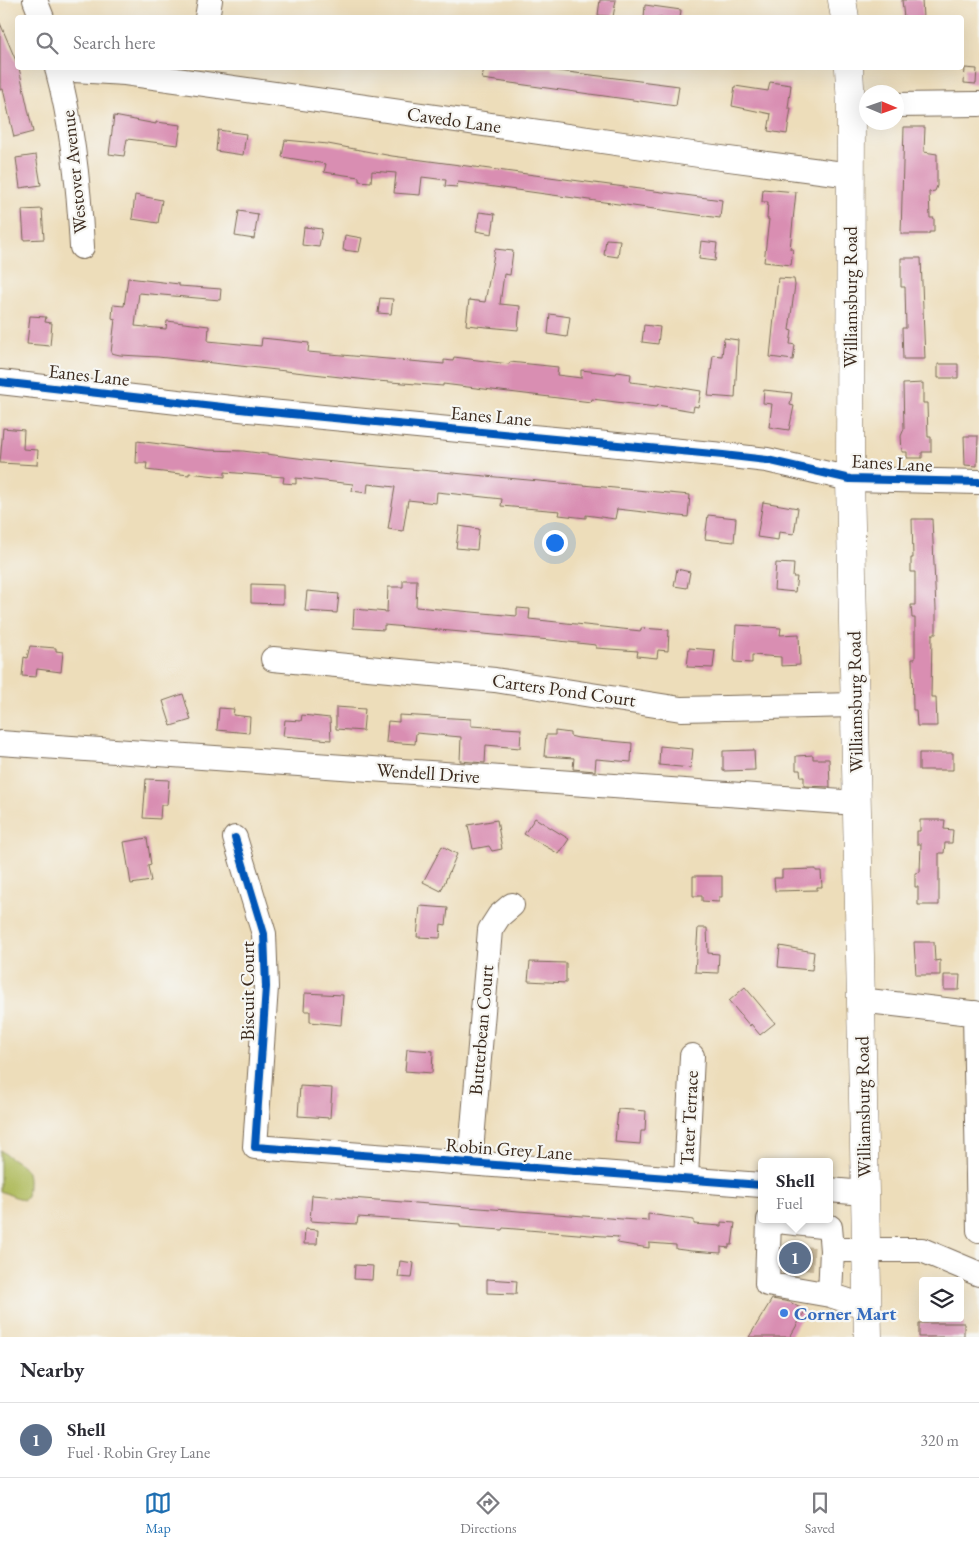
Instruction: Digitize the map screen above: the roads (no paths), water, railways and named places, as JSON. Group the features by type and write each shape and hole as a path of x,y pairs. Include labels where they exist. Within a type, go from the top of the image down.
{"main road":[{"path":"842,0 844,15"},
{"name":"Williamsburg Road","path":"849,70 859,106 851,174 850,478 868,1337"}],"street":[{"path":"35,0 41,15"},
{"path":"208,15 210,0"},
{"name":"Westover Avenue","path":"58,70 66,101 77,166 82,247"},
{"name":"Cavedo Lane","path":"84,70 200,75 706,156 851,174"},
{"path":"904,105 979,104"},
{"name":"Eanes Lane","path":"0,382 258,410 723,455 767,460 850,478 979,482"},
{"name":"Carters Pond Court","path":"273,659 495,680 681,708 854,705"},
{"name":"Wendell Drive","path":"0,743 857,803"},
{"name":"Biscuit Court","path":"235,838 264,934 266,987 255,1147"},
{"name":"Butterbean Court","path":"470,1163 490,930 499,916 512,905"},
{"path":"860,1000 977,1014 979,1230"},
{"name":"Tater Terrace","path":"686,1179 692,1056"},
{"name":"Robin Grey Lane","path":"255,1147 758,1185"},
{"path":"833,1190 864,1192"},
{"path":"769,1223 767,1284 800,1280 830,1295 867,1307"},
{"path":"778,1223 804,1232 830,1227 832,1250 830,1295"},
{"path":"832,1250 866,1252 922,1250 979,1274"}],"tunnel":[{"path":"801,1270 803,1242"}],"place":[{"name":"Shell","path":"795,1258"},
{"name":"Corner Mart","path":"784,1313"}]}
